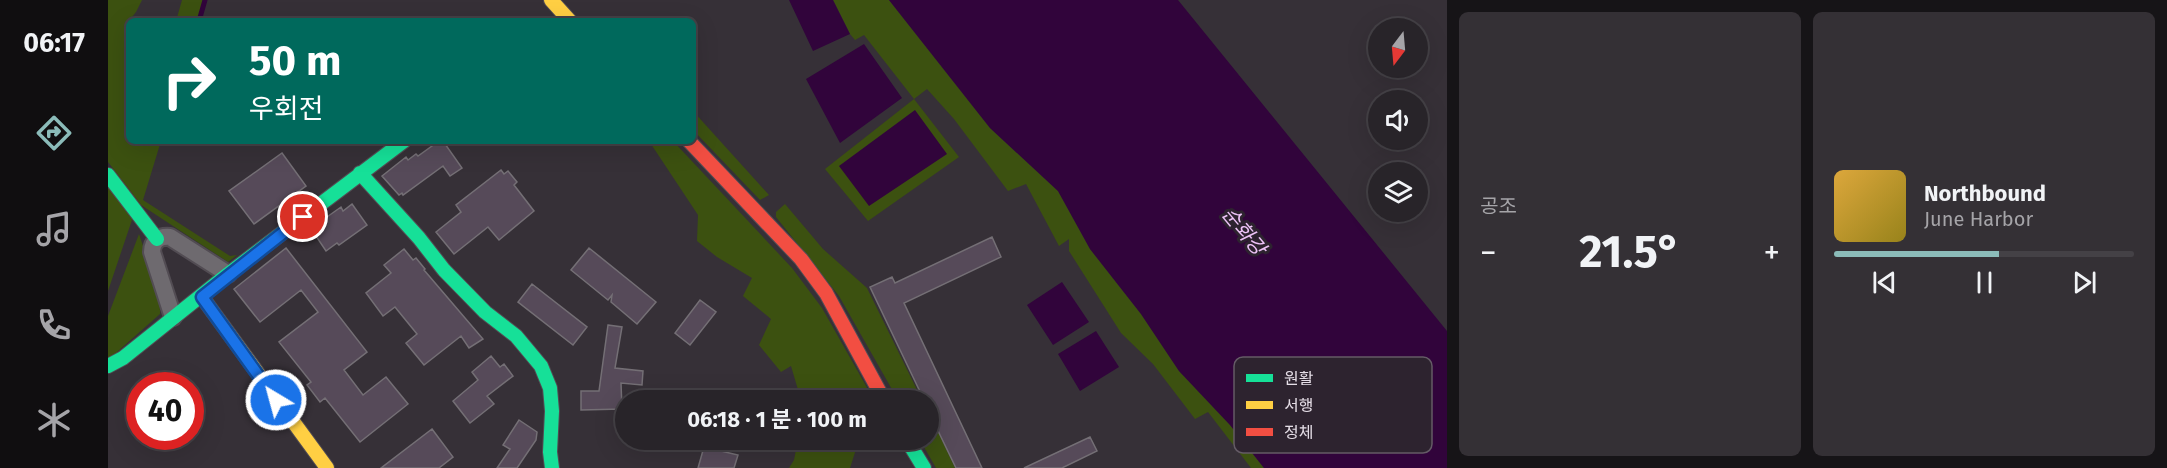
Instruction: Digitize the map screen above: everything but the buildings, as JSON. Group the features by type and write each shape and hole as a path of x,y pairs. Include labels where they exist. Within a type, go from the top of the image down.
{"street":[{"path":"551,0 564,18"},
{"path":"108,366 123,358 228,274 400,144"},
{"path":"692,144 801,259 826,293 879,390"},
{"path":"360,173 419,238 444,270 485,312 516,336 541,366 550,388 552,468"},
{"path":"108,175 157,239"},
{"path":"173,317 152,252 152,245 157,239 162,236 170,237 228,274"},
{"path":"202,297 327,468"},
{"path":"913,450 924,468"}],"green space":[{"path":"108,0 142,0 131,18 126,18 126,144 160,144 143,200 230,256 237,255 228,262 141,205 108,162"},
{"path":"182,0 203,0 199,18 177,18"},
{"path":"833,0 889,0 990,128 1058,191 1090,249 1141,314 1179,371 1234,430 1234,446 1208,412 1195,419 1153,364 1121,333 1069,251 1069,239 1059,246 1026,184 1008,191 954,119 927,89 914,99 864,35 855,40"},
{"path":"914,99 959,157 868,221 825,169"},
{"path":"696,114 769,195 760,200 696,133"},
{"path":"651,144 676,144 792,268 822,308 868,390 798,390 791,366 781,372 759,345 771,319 743,296 752,278 717,257 697,241 698,215"},
{"path":"108,185 133,217 108,291"},
{"path":"785,204 823,249 867,288 917,390 892,390 839,296 776,217 776,212"},
{"path":"139,234 156,284 160,314 108,360 108,316"},
{"path":"939,434 955,468 936,468 926,450 939,450"},
{"path":"796,450 856,450 850,468 789,468"},
{"path":"1239,453 1252,453 1264,468 1251,468"}],"water":[{"path":"789,0 833,0 850,34 813,51"},
{"name":"순화강","path":"889,0 1178,0 1447,331 1447,468 1264,468 1252,453 1432,453 1432,357 1234,357 1234,430 1179,371 1141,314 1090,249 1058,191 990,128"},
{"path":"864,44 902,98 840,143 806,79"},
{"path":"915,110 947,154 869,206 839,166"},
{"path":"1062,282 1089,322 1053,345 1027,305"},
{"path":"1096,331 1119,367 1080,391 1058,354"}],"waterway":[{"path":"200,18 205,0"}],"traffic: fast":[{"path":"108,366 123,358 228,274 400,144"},
{"path":"360,173 419,238 444,270 485,312 516,336 541,366 550,388 552,468"},
{"path":"108,175 157,239"},
{"path":"913,450 924,468"}],"traffic: slow":[{"path":"551,0 567,18"},
{"path":"202,297 327,468"}],"traffic: jam":[{"path":"692,144 801,259 826,293 879,390"}],"route":[{"path":"276,400 202,297 228,274 303,217"}]}
